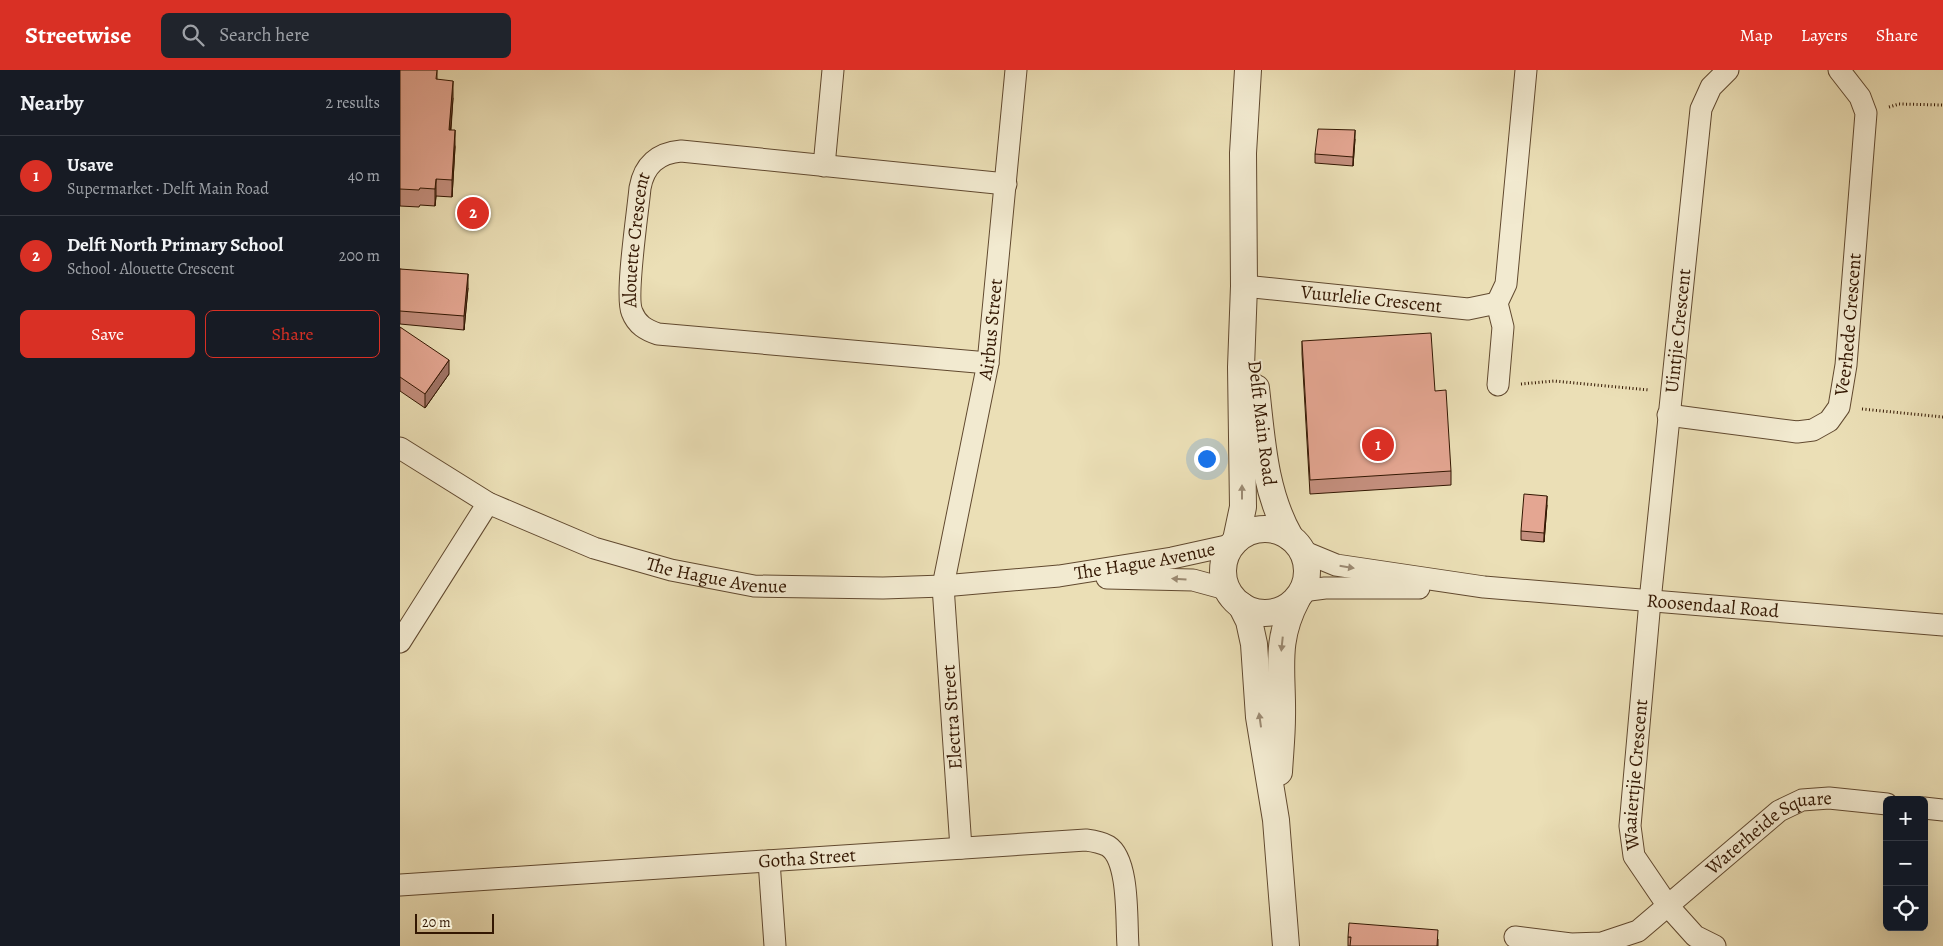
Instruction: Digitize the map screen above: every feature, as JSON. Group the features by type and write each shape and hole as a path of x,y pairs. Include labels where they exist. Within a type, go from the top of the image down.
{"street":[{"path":"824,166 833,70"},
{"name":"Airbus Street","path":"943,586 988,363 1016,70"},
{"name":"Delft Main Road","path":"1234,542 1242,507 1243,153 1248,70"},
{"path":"1498,385 1503,327 1496,303 1506,284 1526,70"},
{"name":"Uintjie Crescent","path":"1650,601 1700,109 1711,87 1728,70"},
{"path":"1839,70 1860,97 1866,113"},
{"name":"Veerhede Crescent","path":"1668,415 1796,432 1813,430 1829,421 1839,407 1846,365 1866,113"},
{"name":"Alouette Crescent","path":"988,363 658,334 642,327 636,321 631,311 630,291 640,188 645,170 651,163 660,156 681,151 1006,184"},
{"name":"Delft Main Road","path":"1243,296 1251,338 1268,484 1274,507 1296,544"},
{"name":"Vuurlelie Crescent","path":"1243,296 1468,309 1496,303"},
{"name":"The Hague Avenue","path":"400,448 488,503 594,548 671,570 754,586 883,588 943,586 1059,576 1172,558 1234,542"},
{"path":"400,642 488,503"},
{"path":"1276,820 1282,717 1281,642 1284,628 1299,595 1307,571 1296,544 1266,529 1253,530 1234,542 1222,566 1233,597 1249,621 1254,644 1259,717 1276,820 1286,946"},
{"name":"Roosendaal Road","path":"1296,544 1336,566 1484,587 1943,625"},
{"name":"The Hague Avenue","path":"1059,576 1193,580 1233,597"},
{"name":"Electra Street","path":"943,586 961,848"},
{"name":"Roosendaal Road","path":"1299,595 1325,588 1484,587"},
{"path":"1233,597 1259,613 1273,612 1286,608 1299,595"},
{"name":"Waaiertjie Crescent","path":"1650,601 1630,826 1634,856 1668,906 1695,936 1715,946"},
{"name":"Waterheide Square","path":"1515,937 1571,944 1602,943 1638,931 1779,811 1802,800 1829,798 1883,804"},
{"path":"1928,808 1943,810"},
{"name":"Gotha Street","path":"400,885 1086,840 1098,841 1116,853 1123,870 1128,946"},
{"path":"770,861 775,946"}],"path":[{"path":"1866,113 1899,104 1943,105"},
{"path":"1498,385 1554,382 1671,392"},
{"path":"1839,407 1943,417"}],"building":[{"path":"400,70 437,70 436,79 453,81 449,130 455,130 452,180 436,179 435,189 400,189"},
{"path":"1318,129 1355,130 1353,157 1315,154"},
{"path":"400,269 468,274 464,316 400,311"},
{"path":"400,327 449,360 425,394 400,377"},
{"path":"1431,333 1435,391 1446,390 1451,471 1310,480 1302,341"},
{"path":"1524,494 1547,496 1544,533 1521,531"},
{"path":"1349,923 1438,930 1437,946 1350,946 1351,937 1348,937"}],"place":[{"name":"Delft North Primary School","path":"473,213"},
{"name":"Usave","path":"1378,445"}]}
